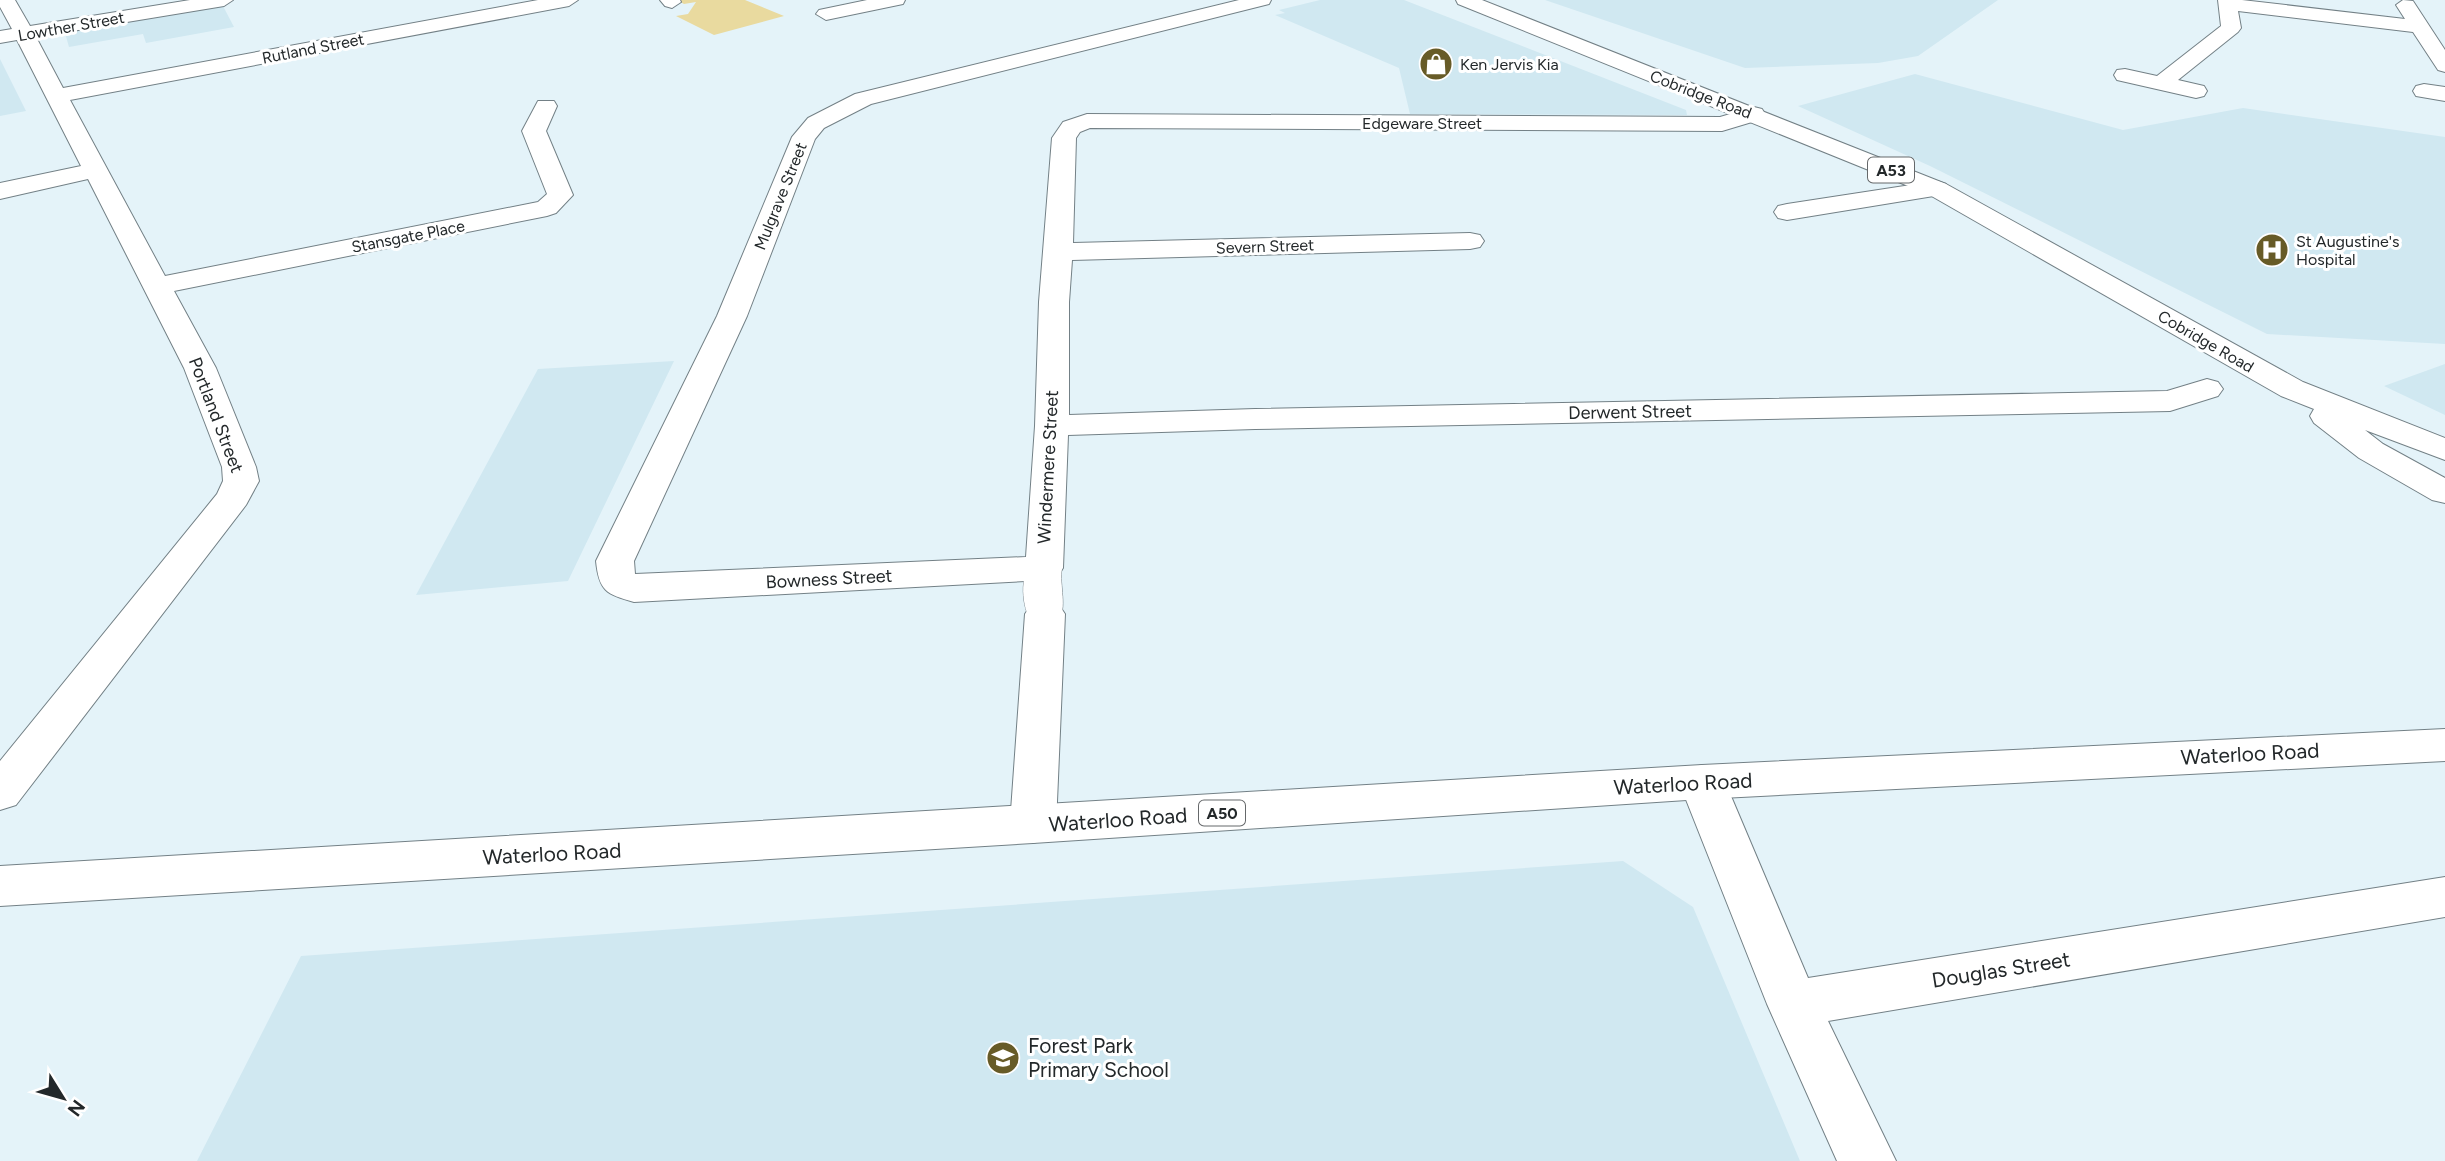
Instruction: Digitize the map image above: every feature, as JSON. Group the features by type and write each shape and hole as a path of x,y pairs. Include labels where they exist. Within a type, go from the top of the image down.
{"main road":[{"name":"Portland Street","path":"0,793 125,637 233,497 241,481 239,467 200,368 56,96 12,36 6,0"},
{"name":"Lowther Street","path":"12,36 224,0"},
{"name":"Rutland Street","path":"56,96 569,0"},
{"path":"826,14 896,0"},
{"name":"Mulgrave Street","path":"617,581 615,561 732,316 804,137 816,123 863,99 1262,0"},
{"name":"Cobridge Road","path":"1465,0 1937,189 2292,389 2445,450"},
{"path":"2404,0 2445,66"},
{"path":"2161,83 2231,28 2227,2 2419,27"},
{"path":"2125,75 2196,91"},
{"name":"Stansgate Place","path":"157,286 547,208 560,195 534,131 546,106"},
{"name":"Edgeware Street","path":"1087,121 1722,124 1754,114"},
{"name":"Windermere Street","path":"1044,568 1052,426 1054,302 1064,138 1071,127 1087,121"},
{"path":"0,191 94,170"},
{"path":"1787,212 1937,189"},
{"name":"Severn Street","path":"1059,252 1470,241"},
{"name":"Cobridge Road","path":"2292,389 2371,451 2445,492"},
{"name":"Derwent Street","path":"1052,426 1269,419 2170,401 2207,390"},
{"name":"Bowness Street","path":"617,581 634,589 1044,568"},
{"name":"Windermere Street","path":"1033,825 1045,614"},
{"name":"Waterloo Road","path":"0,886 1033,825 1702,782 2445,745"},
{"path":"1702,782 1793,1004 1867,1161"},
{"name":"Douglas Street","path":"1793,1004 2445,897"}],"street":[{"name":"Windermere Street","path":"1044,568 1042,579 1045,614"}],"shaded area":[{"path":"677,0 745,0 784,16 714,35 676,16 688,14 696,2 684,4"},
{"path":"1320,0 1404,0 1686,110 1687,115 1410,114 1399,68 1275,15 1285,13 1279,10"},
{"path":"1545,0 1998,0 1918,56 1878,63 1745,68"},
{"path":"223,6 234,27 146,43 143,34 69,47 65,33"},
{"path":"0,59 26,111 0,116"},
{"name":"St Augustine's Hospital","path":"1915,74 2123,130 2243,108 2445,137 2445,344 2267,334 1930,166 1798,106"},
{"path":"674,361 568,581 416,595 538,369"},
{"path":"2445,364 2445,415 2384,386"},
{"name":"Forest Park Primary School","path":"1623,861 1693,907 1800,1161 197,1161 301,956"}],"place":[{"name":"Ken Jervis Kia","path":"1436,64"},
{"name":"St Augustine's Hospital","path":"2272,250"},
{"name":"Forest Park Primary School","path":"1003,1058"}]}
